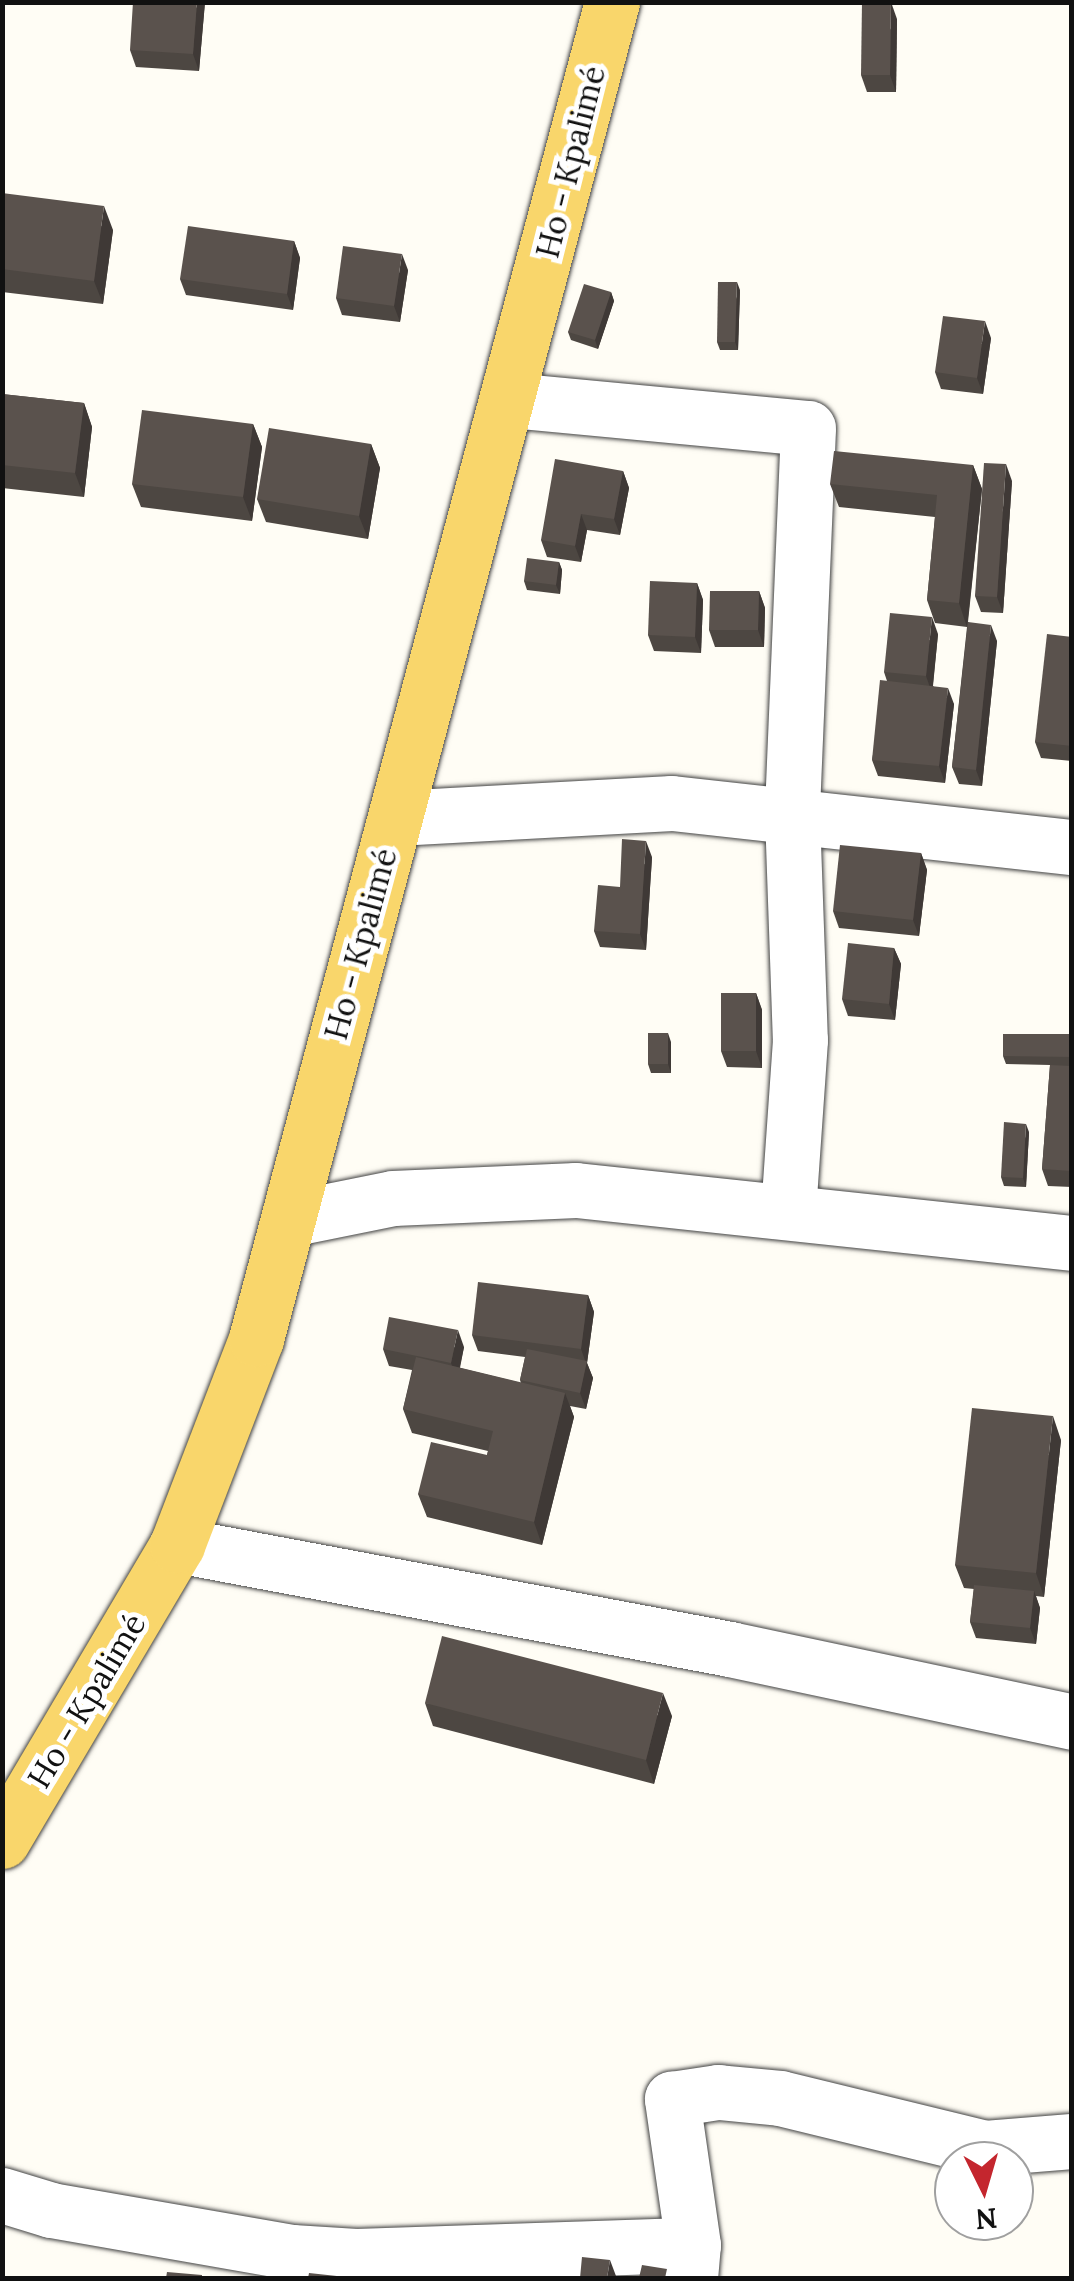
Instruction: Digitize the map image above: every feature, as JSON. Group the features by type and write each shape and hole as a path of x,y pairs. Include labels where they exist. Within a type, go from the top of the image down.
{"main road":[{"name":"Ho - Kpalimé","path":"2,1841 177,1545 222,1442 294,1218 309,1136 510,400 612,2"}],"street":[{"path":"510,400 808,428 792,814 800,1040 788,1210"},
{"path":"396,818 672,804 1072,847"},
{"path":"294,1218 393,1198 576,1190 1072,1243"},
{"path":"177,1545 730,1649 1072,1722"},
{"path":"2,2195 51,2210 308,2253 692,2262 672,2100 718,2092 780,2098 985,2148 1072,2142"}],"building":[{"path":"133,2 197,2 193,54 130,50"},
{"path":"862,2 891,2 890,75 861,75"},
{"path":"2,193 104,206 94,281 2,269"},
{"path":"188,226 294,241 287,294 180,279"},
{"path":"343,246 402,254 394,306 336,298"},
{"path":"718,282 737,282 735,342 717,342"},
{"path":"584,284 611,292 595,340 568,332"},
{"path":"943,316 985,321 977,378 935,372"},
{"path":"2,394 84,403 75,473 2,465"},
{"path":"142,410 253,424 243,497 132,484"},
{"path":"269,428 371,444 359,516 257,499"},
{"path":"834,451 973,465 959,603 927,600 937,495 830,484"},
{"path":"555,459 623,471 614,519 581,514 575,546 541,540"},
{"path":"984,463 1006,464 997,597 975,596"},
{"path":"527,558 559,562 556,585 524,581"},
{"path":"650,581 697,583 695,637 648,635"},
{"path":"710,591 759,591 758,630 709,630"},
{"path":"890,613 932,617 926,676 884,672"},
{"path":"968,622 991,625 976,770 952,767"},
{"path":"1047,634 1072,637 1072,746 1035,742"},
{"path":"880,680 948,688 939,766 872,760"},
{"path":"622,839 646,841 640,934 594,931 598,885 620,887"},
{"path":"840,845 921,853 913,920 833,911"},
{"path":"848,943 894,948 889,1004 842,999"},
{"path":"721,993 756,993 756,1051 721,1051"},
{"path":"648,1033 668,1033 668,1064 648,1064"},
{"path":"1003,1034 1072,1034 1072,1057 1003,1056"},
{"path":"1050,1065 1072,1066 1072,1171 1042,1169"},
{"path":"1004,1122 1026,1124 1023,1178 1001,1177"},
{"path":"478,1282 588,1295 581,1349 472,1335"},
{"path":"389,1317 458,1330 451,1363 383,1349"},
{"path":"527,1349 587,1361 580,1393 520,1380"},
{"path":"416,1357 565,1393 534,1522 418,1494 431,1442 487,1455 493,1431 403,1409"},
{"path":"972,1408 1053,1416 1036,1573 955,1565"},
{"path":"974,1585 1034,1591 1030,1628 970,1622"},
{"path":"442,1636 663,1693 646,1760 425,1703"},
{"path":"582,2257 610,2260 607,2278 580,2278"},
{"path":"642,2265 667,2269 665,2278 639,2278"},
{"path":"167,2272 202,2275 202,2278 166,2278"},
{"path":"309,2273 346,2277 346,2278 308,2278"}]}
